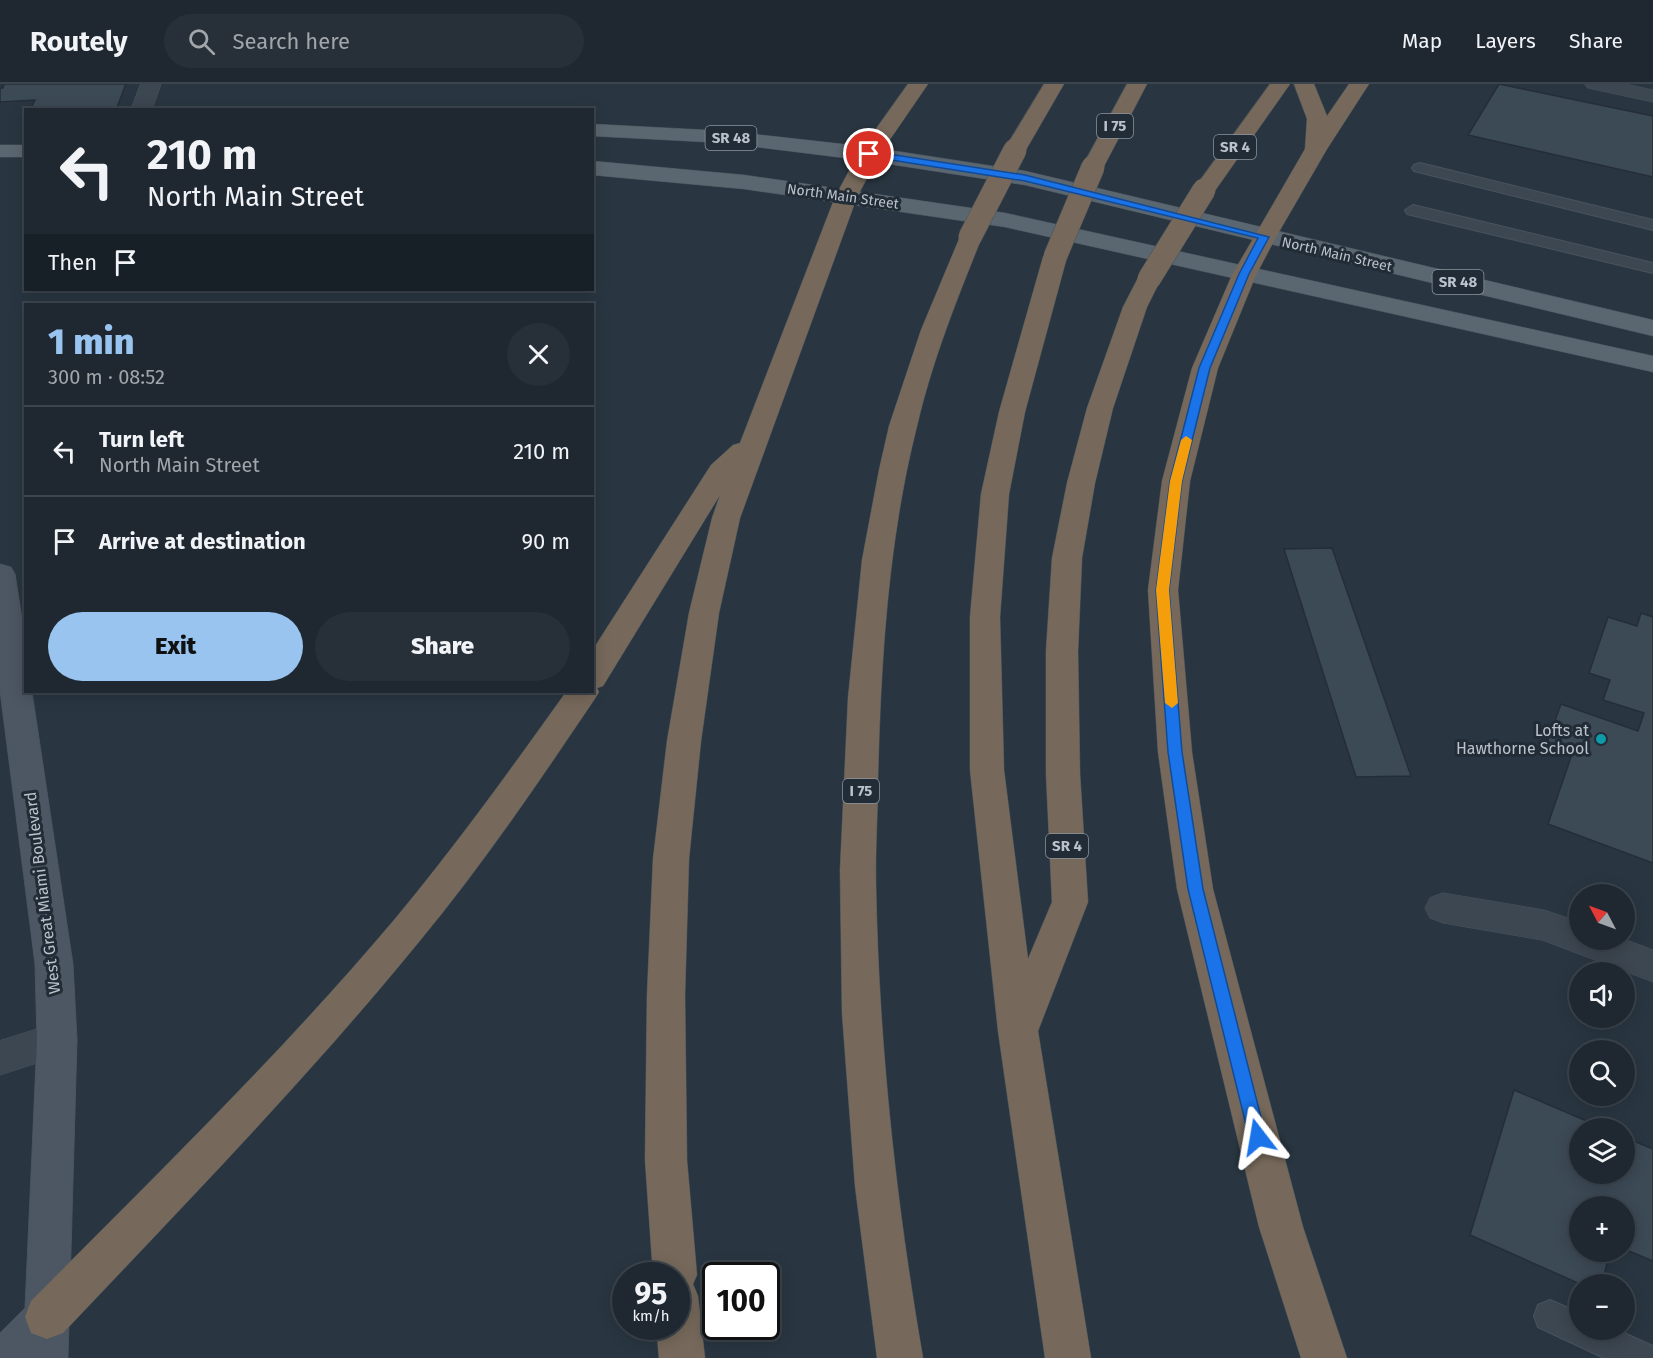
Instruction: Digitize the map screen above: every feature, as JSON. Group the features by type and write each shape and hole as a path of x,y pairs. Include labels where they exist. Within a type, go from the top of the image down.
{"highway":[{"path":"674,1262 666,1148 666,995 671,859 684,741 704,613 726,518 846,197 869,154 918,84"},
{"name":"I 75","path":"900,1358 886,1275 868,1118 862,1011 858,895 863,708 869,636 880,549 903,427 938,318 970,237 1015,150 1054,84"},
{"name":"I 75","path":"1068,1358 1018,1031 987,770 985,617 995,494 1015,401 1055,257 1094,167 1137,84"},
{"name":"SR 4","path":"1018,1031 1070,902 1063,774 1062,651 1068,558 1081,483 1100,408 1131,318 1149,279 1204,190 1281,84"},
{"path":"1304,84 1318,119 1316,149"},
{"path":"1324,1358 1281,1227 1195,889 1175,752 1163,590 1176,481 1205,368 1244,274 1264,237 1316,149 1359,84"},
{"path":"594,675 721,471 753,442"},
{"path":"46,1337 380,962 462,858 582,693"},
{"path":"680,1340 682,1358"}],"main road":[{"name":"North Main Street","path":"594,130 725,137 869,154 1025,178 1264,237 1653,328"},
{"path":"0,152 24,151"},
{"name":"North Main Street","path":"594,168 744,182 1005,220 1653,364"},
{"name":"West Great Miami Boulevard","path":"0,574 54,964 57,1040 46,1337"},
{"path":"7,1358 46,1337"}],"street":[{"path":"142,108 151,84"},
{"path":"1595,84 1653,96"},
{"path":"1443,908 1545,925 1569,934"},
{"path":"1610,950 1653,966"},
{"path":"0,1058 57,1040"}],"lane":[{"path":"1420,168 1653,225"},
{"path":"1413,210 1653,268"},
{"path":"1550,1316 1641,1358"}],"building":[{"path":"4,84 126,84 117,108 31,108 35,100 0,102 0,88 3,88"},
{"path":"1499,84 1653,116 1653,177 1468,135"},
{"path":"1332,548 1411,776 1356,777 1284,549"},
{"name":"Lofts at Hawthorne School","path":"1641,613 1653,617 1653,863 1548,824 1571,757 1545,748 1561,704 1638,731 1644,713 1603,700 1610,680 1589,673 1608,617 1637,626"},
{"path":"1514,1090 1580,1118 1569,1118 1569,1184 1635,1184 1635,1142 1653,1149 1653,1261 1635,1254 1635,1196 1569,1196 1569,1262 1607,1262 1604,1274 1569,1274 1569,1279 1470,1235"}],"slow traffic":[{"path":"1172,703 1163,590 1176,481 1186,440"}],"place":[{"name":"Lofts at Hawthorne School","path":"1601,739"}],"route":[{"path":"869,154 1025,178 1264,237 1244,274 1205,368 1176,481 1163,590 1175,752 1195,889 1258,1137"}]}
